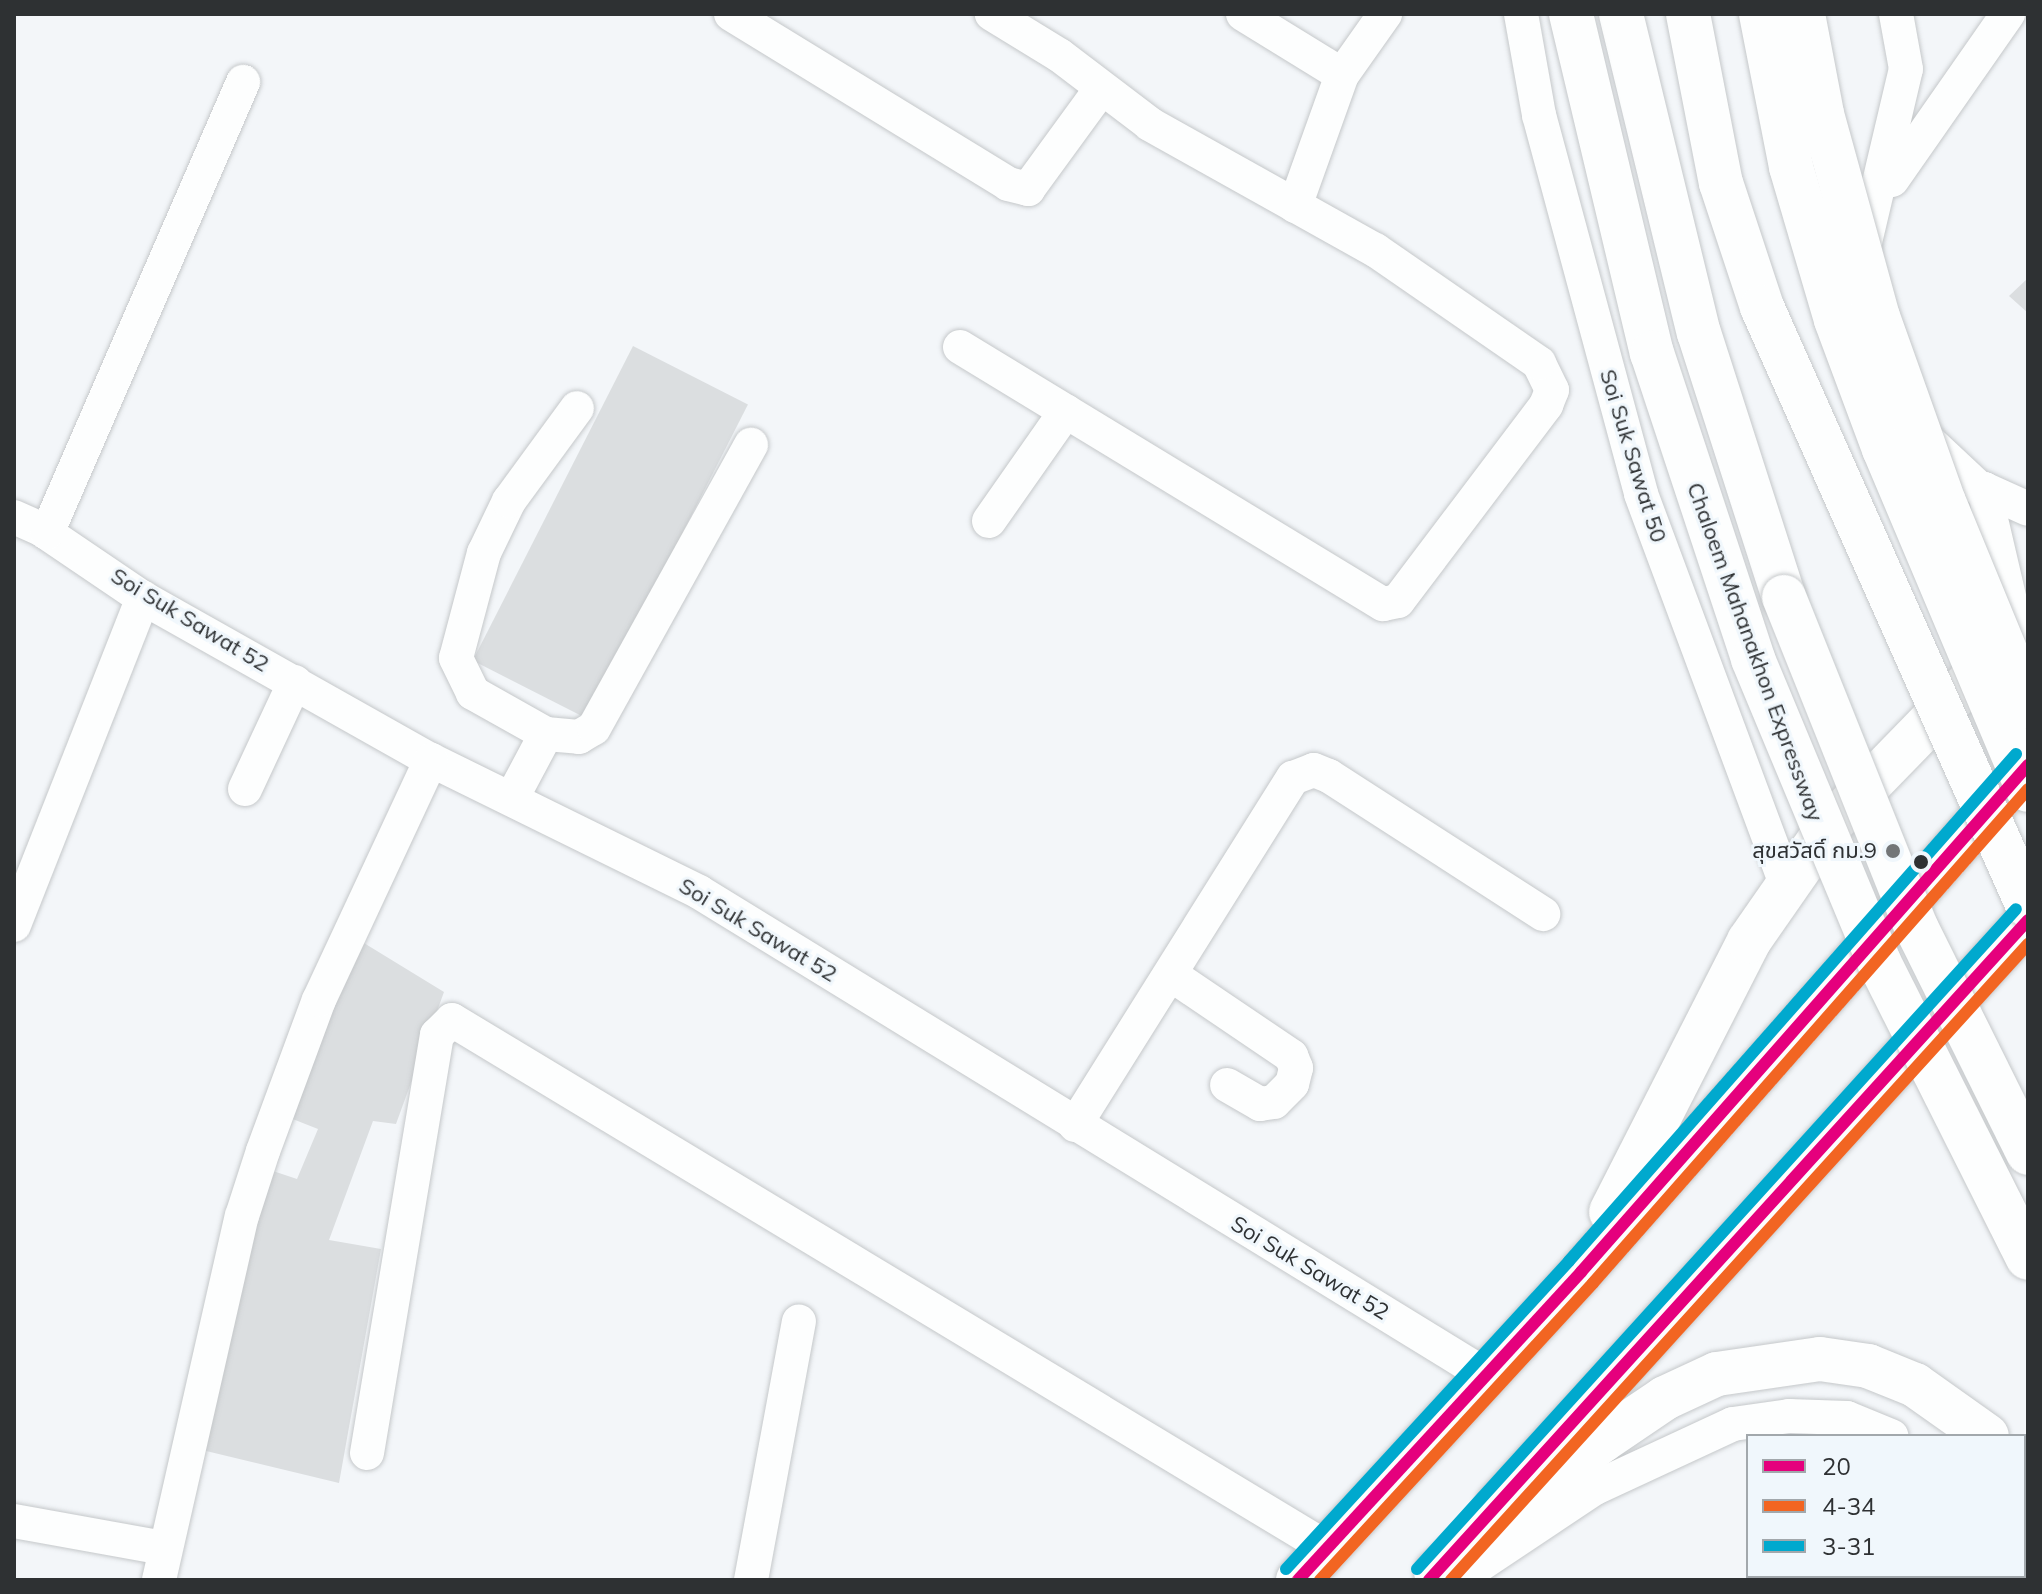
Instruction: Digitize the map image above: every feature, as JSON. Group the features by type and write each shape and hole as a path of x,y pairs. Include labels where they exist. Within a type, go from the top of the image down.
{"main road":[{"name":"Chaloem Mahanakhon Expressway","path":"1571,14 1652,353 1753,659 1879,962 2028,1258"},
{"path":"1621,14 1674,242 1758,523 1835,730 1917,929 2028,1153"},
{"path":"1688,14 1721,183 1762,307 2028,906"},
{"path":"1761,14 1787,151 1836,320 1884,449 2028,790"},
{"path":"1803,14 1825,127 1878,317 1944,502 2028,706"},
{"path":"1581,1272 1749,941 1787,886 1829,826 1971,680 2023,636"},
{"path":"1298,1580 1484,1374 1581,1272 2028,765"},
{"path":"1441,1577 2028,920"},
{"path":"1441,1577 1519,1501 1665,1398 1717,1374 1820,1359 1868,1366 1915,1385 1984,1434"}],"street":[{"path":"731,14 1008,184 1028,189 1101,89"},
{"path":"960,347 1383,604 1398,601 1546,405 1549,378 1539,363 1425,284 1150,124 992,14"},
{"path":"1243,14 1342,75"},
{"path":"1295,206 1342,75 1385,14"},
{"name":"Soi Suk Sawat 50","path":"1521,14 1539,115 1641,494 1787,886"},
{"path":"1896,14 1906,69 1876,206 1861,252 1859,306 1871,361 1897,412 1984,493 1984,489"},
{"path":"1876,206 1919,137 1984,55 2008,14"},
{"path":"47,533 243,82"},
{"path":"577,408 549,440 496,527 484,553 456,658 473,693 546,734 579,737 594,728 751,445"},
{"path":"989,521 1066,411"},
{"path":"1984,489 2028,509"},
{"path":"1984,489 2023,636"},
{"name":"Soi Suk Sawat 52","path":"14,517 47,533 143,598 431,760 513,796 699,892 1484,1374"},
{"path":"14,925 143,598"},
{"path":"245,789 295,682"},
{"path":"513,796 546,734"},
{"path":"14,1521 161,1564 242,1216 263,1151 319,1000 431,760"},
{"path":"1075,1125 1173,976 1293,778 1314,770 1543,914"},
{"path":"1173,976 1291,1056 1296,1068 1292,1084 1274,1102 1260,1104 1227,1085"},
{"path":"367,1453 437,1035 443,1023 452,1020 1327,1548"},
{"path":"751,1580 799,1321"},
{"path":"1441,1577 1595,1488 1733,1424 1789,1416 1847,1418 1886,1434"}],"building":[{"path":"2028,278 2028,313 2009,296"},
{"path":"633,346 748,405 588,719 473,661"},
{"path":"359,940 444,992 396,1124 373,1121 329,1240 381,1249 339,1483 202,1450 270,1170 297,1179 318,1129 285,1116"}],"transit line":[{"name":"3-31","path":"1286,1569 1569,1261 2016,754"},
{"name":"20","path":"1298,1580 1581,1272 2028,765"},
{"name":"4-34","path":"1320,1580 1593,1283 2028,789"},
{"name":"3-31","path":"1417,1569 2016,909"},
{"name":"20","path":"1429,1580 2028,920"},
{"name":"4-34","path":"1451,1580 2028,944"}],"place":[{"name":"สุขสวัสดิ์ กม.9","path":"1893,851"}]}
